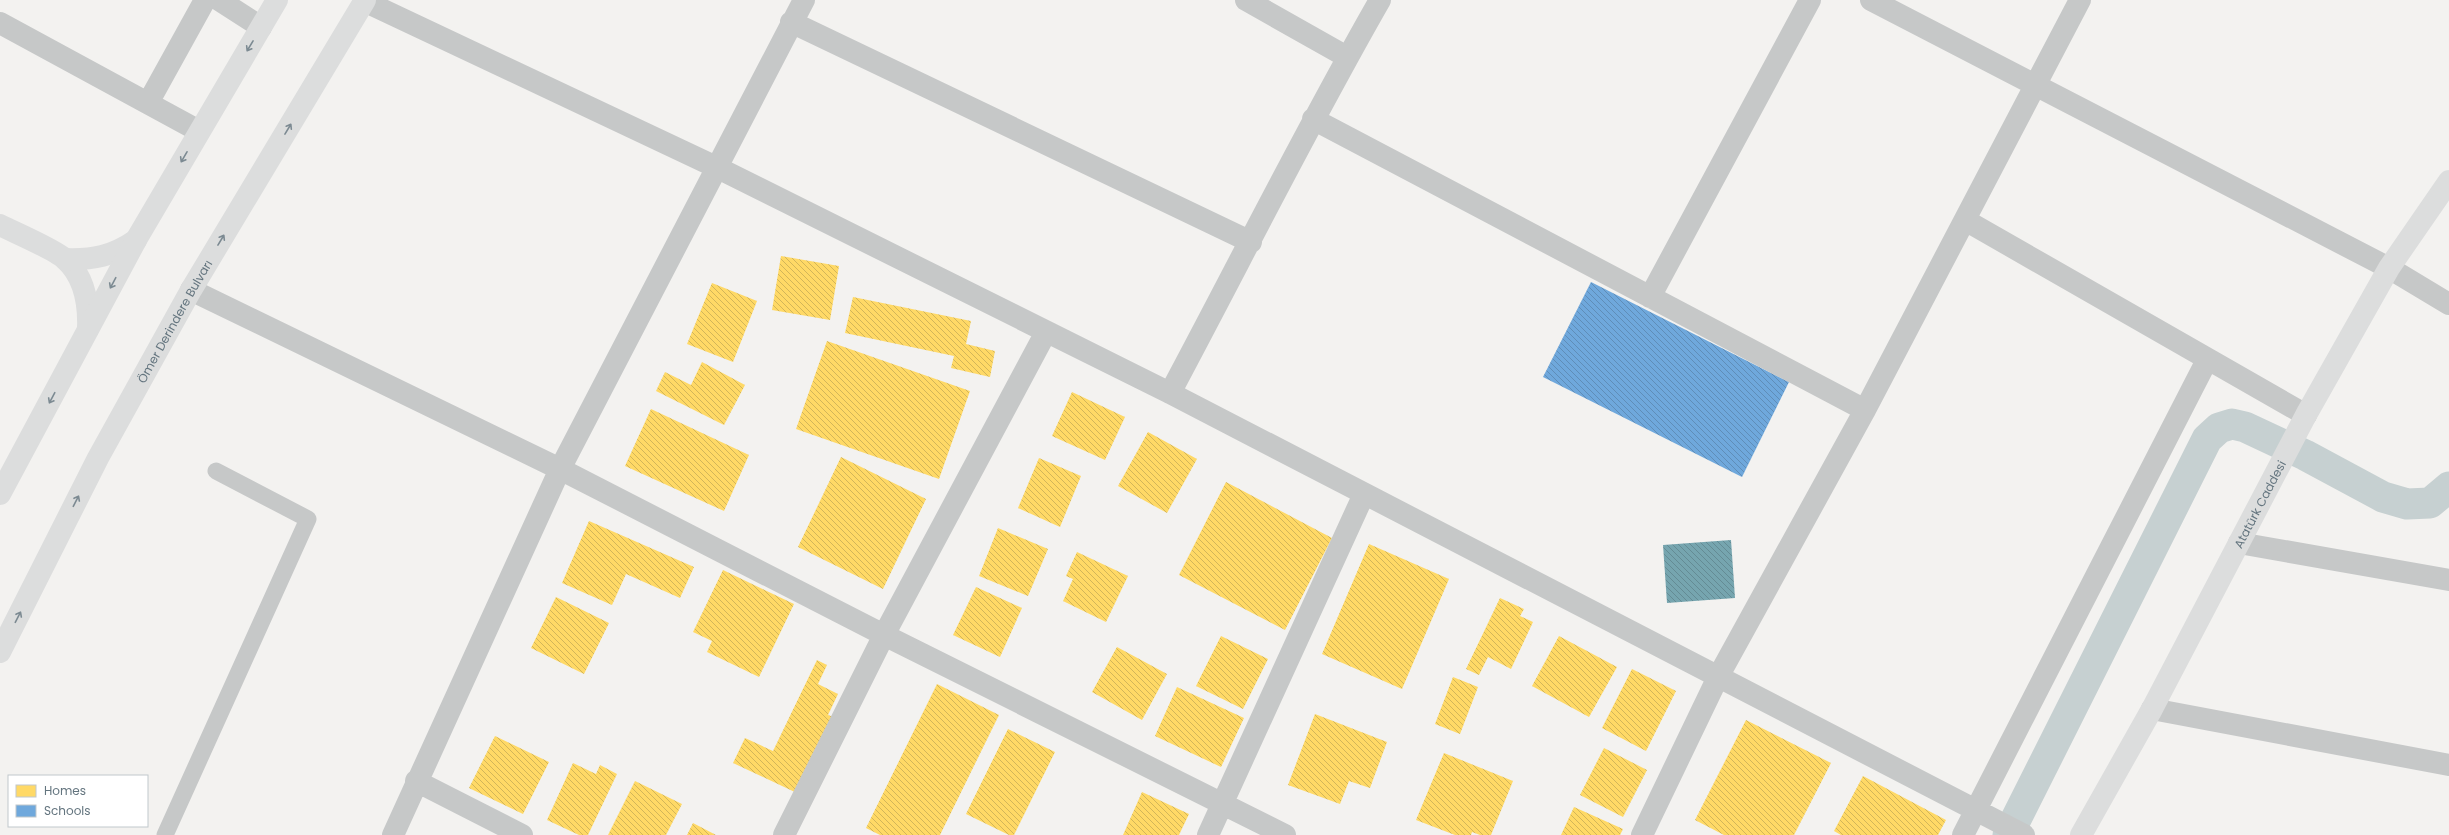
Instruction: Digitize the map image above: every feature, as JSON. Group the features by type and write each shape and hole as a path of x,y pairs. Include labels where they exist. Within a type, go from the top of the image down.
{"main road":[{"path":"0,494 136,240 277,0"},
{"name":"Ömer Derindere Bulvarı","path":"0,652 98,458 191,290 364,1"},
{"name":"Atatürk Caddesi","path":"2081,835 2152,709 2306,415 2389,268 2449,181"},
{"path":"0,225 65,259 102,258 120,251 136,240"},
{"path":"65,259 85,290 89,308 88,329"}],"street":[{"path":"148,103 205,0"},
{"path":"219,0 261,27"},
{"path":"393,835 416,781 560,469 791,22 804,0"},
{"path":"1246,0 1347,57"},
{"path":"1170,393 1251,242 1313,119 1380,0"},
{"path":"1650,297 1810,0"},
{"path":"1871,0 2035,83 2389,268 2449,304"},
{"path":"1642,835 1718,676 1865,410 2035,83 2080,0"},
{"path":"364,1 716,167 1170,393 2024,835"},
{"path":"791,22 1251,242"},
{"path":"0,24 199,131"},
{"path":"1313,119 1865,410"},
{"path":"1965,220 2207,360 2306,415"},
{"path":"191,290 560,469 884,635 1224,803 1285,835"},
{"path":"784,835 884,635 1046,332"},
{"path":"1963,835 2207,360"},
{"path":"1208,835 1224,803 1364,494"},
{"path":"2239,543 2449,580"},
{"path":"2152,709 2449,765"},
{"path":"416,781 522,835"}],"lane":[{"path":"165,835 308,518 216,471"}],"building: Homes":[{"path":"781,256 839,266 830,320 772,310"},
{"path":"712,283 757,301 733,362 687,344"},
{"path":"853,297 971,321 966,344 995,351 990,377 951,368 954,356 845,333"},
{"path":"827,341 970,391 939,479 796,429"},
{"path":"702,362 745,385 724,425 656,391 665,372 691,385"},
{"path":"1072,392 1125,417 1105,460 1052,436"},
{"path":"651,409 749,455 724,511 625,466"},
{"path":"1148,432 1197,459 1167,513 1118,486"},
{"path":"841,457 926,499 883,589 798,547"},
{"path":"1039,458 1081,476 1060,527 1018,508"},
{"path":"1226,482 1332,538 1285,630 1179,575"},
{"path":"589,521 694,567 680,598 626,574 612,605 562,583"},
{"path":"998,528 1048,549 1028,596 979,576"},
{"path":"1369,544 1449,579 1402,689 1322,654"},
{"path":"1077,552 1128,576 1106,622 1063,601 1073,579 1066,576"},
{"path":"723,570 794,604 759,677 707,652 712,641 693,632"},
{"path":"976,587 1022,608 1000,657 953,635"},
{"path":"556,597 609,623 584,674 531,648"},
{"path":"1500,598 1524,609 1520,616 1533,622 1511,669 1488,657 1479,675 1466,669"},
{"path":"1221,636 1268,659 1243,709 1196,686"},
{"path":"1559,636 1617,667 1589,717 1532,686"},
{"path":"1117,647 1167,674 1142,720 1092,692"},
{"path":"817,660 827,665 818,684 838,694 828,715 836,718 799,794 733,763 745,738 773,751"},
{"path":"1632,669 1676,691 1646,751 1602,728"},
{"path":"1453,677 1478,687 1460,734 1435,724"},
{"path":"937,684 999,715 940,835 880,835 866,828"},
{"path":"1177,687 1244,718 1221,767 1155,736"},
{"path":"1315,714 1387,742 1370,788 1349,781 1340,804 1288,785"},
{"path":"1746,720 1831,763 1794,835 1724,835 1695,820"},
{"path":"1008,729 1055,752 1014,835 1009,835 966,814"},
{"path":"495,736 549,762 523,814 469,788"},
{"path":"1604,748 1647,770 1623,817 1580,795"},
{"path":"1444,753 1513,781 1491,835 1480,835 1472,832 1471,835 1455,835 1416,820"},
{"path":"573,763 596,774 600,765 617,774 588,835 579,835 547,820"},
{"path":"1863,776 1946,820 1938,835 1841,835 1834,831"},
{"path":"635,781 682,804 666,835 608,835"},
{"path":"1142,792 1189,814 1179,835 1123,835"},
{"path":"1574,807 1623,829 1620,835 1561,835"},
{"path":"693,823 716,835 687,835"}],"building: Schools":[{"path":"1591,282 1789,382 1742,477 1543,377"}],"building: Public":[{"path":"1731,540 1735,598 1667,603 1663,545"}],"waterway":[{"path":"2008,835 2207,439 2219,428 2232,424 2245,427 2305,455 2383,497 2407,504 2430,503 2449,487"}]}
